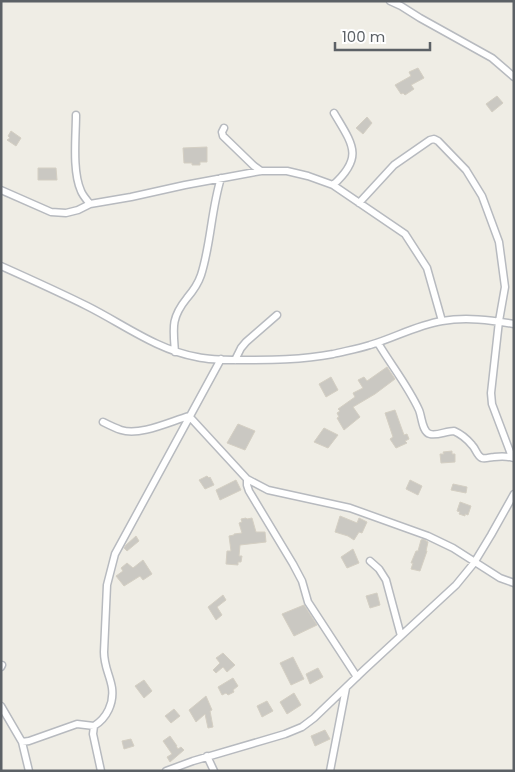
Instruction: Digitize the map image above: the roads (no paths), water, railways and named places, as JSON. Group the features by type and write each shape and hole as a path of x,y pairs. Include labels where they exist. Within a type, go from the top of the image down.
{"street":[{"path":"390,1 492,58 514,77"},
{"path":"333,185 344,175 353,157 352,148 347,136 334,113"},
{"path":"76,115 78,182 81,193 90,204"},
{"path":"224,128 223,136 261,171"},
{"path":"360,203 394,165 434,139 466,170 482,196 499,242 505,287 499,321 491,393 492,404 513,458 500,456 481,458 474,447 463,436 454,431 439,434 426,432 416,404 378,343"},
{"path":"1,190 51,212 66,214 90,204 261,171 287,171 308,176 333,185 405,234 427,268 442,321"},
{"path":"175,352 174,320 177,311 196,288 201,277 216,192 221,178"},
{"path":"1,266 88,307 175,352 221,360 296,358 332,354 370,346 442,321 464,319 514,324"},
{"path":"235,360 246,342 277,315"},
{"path":"22,742 77,724 94,726 100,722 109,710 112,702 112,687 104,663 104,652 107,584 115,554 221,360"},
{"path":"103,422 121,430 140,432 189,416"},
{"path":"189,416 247,479 268,490 350,508 428,536 453,548 500,578 514,582"},
{"path":"247,479 247,485 253,497 302,581 308,602 357,677"},
{"path":"166,771 207,756 285,734 302,727 314,718 456,585 474,563 514,494"},
{"path":"370,561 379,569 386,580 401,636"},
{"path":"330,771 347,687"},
{"path":"1,706 22,742 29,771"},
{"path":"94,726 93,734 101,771"},
{"path":"207,756 214,771"}]}
